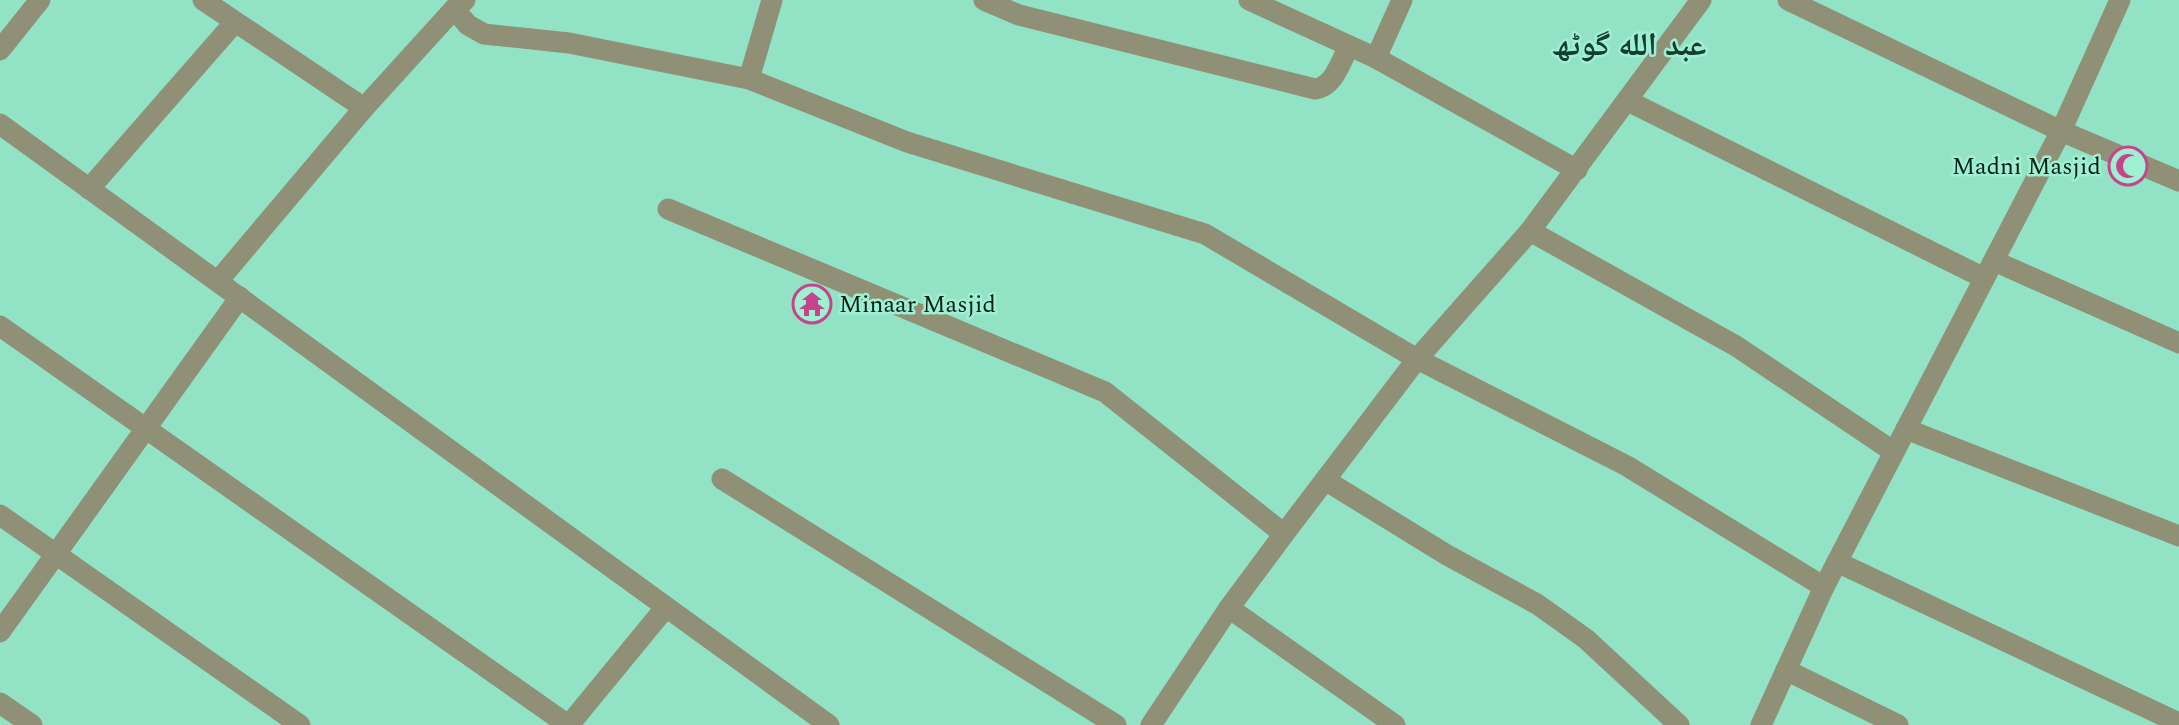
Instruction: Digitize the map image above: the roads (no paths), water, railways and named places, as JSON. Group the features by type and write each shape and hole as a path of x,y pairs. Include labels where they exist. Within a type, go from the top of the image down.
{"street":[{"path":"0,50 40,0"},
{"path":"204,0 364,108"},
{"path":"749,79 772,0"},
{"path":"984,0 1019,15 1315,89 1323,88 1332,80 1349,46"},
{"path":"1249,0 1376,58 1577,170"},
{"path":"1376,58 1402,0"},
{"path":"1151,725 1229,608 1284,534 1417,359 1530,231 1701,0"},
{"path":"1788,0 2061,131 2179,181"},
{"path":"1761,725 1824,587 2061,131 2120,0"},
{"path":"218,281 364,108 460,5 468,25 484,34 569,43 749,79 907,142 1205,234 1417,359 1627,466 1824,587"},
{"path":"89,189 235,22"},
{"path":"1628,101 1989,269 2179,344"},
{"path":"0,124 829,725"},
{"path":"668,209 1105,392 1284,534"},
{"path":"1530,231 1736,346 1894,452"},
{"path":"0,632 240,297"},
{"path":"0,326 568,725 666,607"},
{"path":"1906,429 2179,536"},
{"path":"722,480 1116,725"},
{"path":"1325,480 1447,555 1537,604 1586,639 1679,725"},
{"path":"0,515 300,725"},
{"path":"1837,562 2179,723"},
{"path":"1229,608 1395,725"},
{"path":"1786,670 1898,725"},
{"path":"0,703 32,725"}],"place":[{"name":"Madni Masjid","path":"2128,166"},
{"name":"Minaar Masjid","path":"812,304"}],"district":[{"name":"عبد الله گوٹھ","path":"1629,44"}]}
